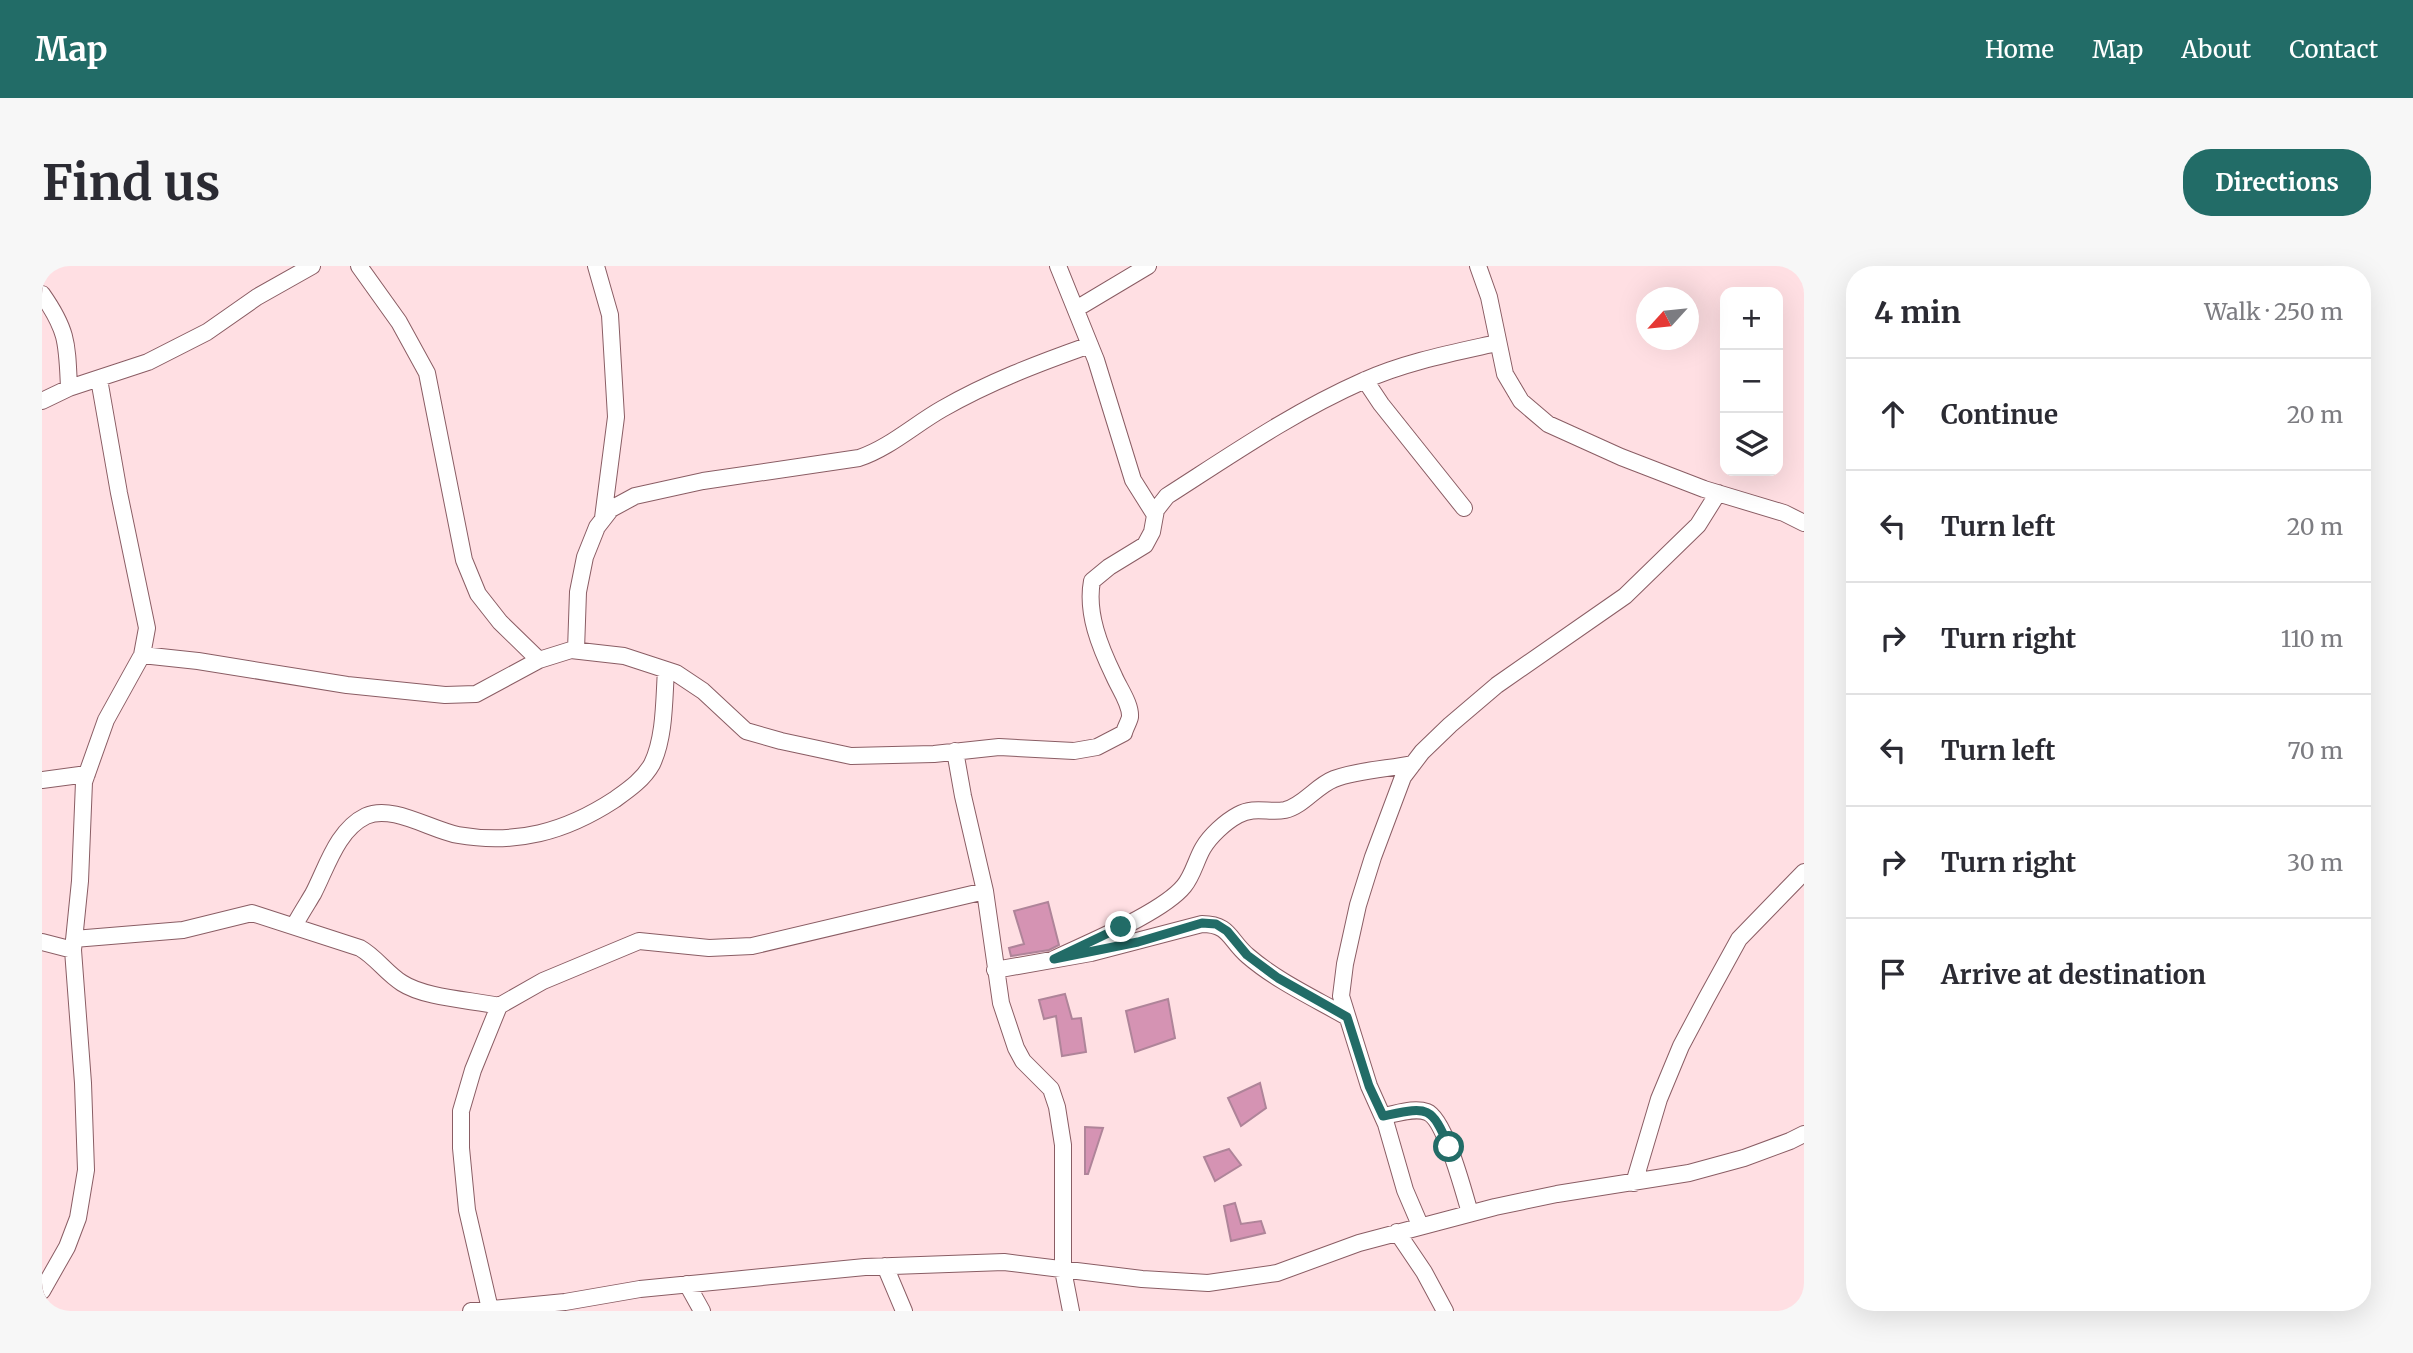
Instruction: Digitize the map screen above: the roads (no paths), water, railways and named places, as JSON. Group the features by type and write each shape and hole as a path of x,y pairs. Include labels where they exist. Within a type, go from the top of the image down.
{"street":[{"path":"42,401 69,388 148,362 206,332 257,297 312,266"},
{"path":"359,266 399,322 427,373 464,560 478,594 500,622 539,660"},
{"path":"596,266 610,315 616,417 603,519"},
{"path":"1058,266 1090,345 1133,480 1155,515"},
{"path":"1076,309 1148,266"},
{"path":"1478,266 1489,297 1505,374 1521,401 1548,424 1621,457 1717,493 1784,513 1804,523"},
{"path":"42,294 57,316 64,333 69,388"},
{"path":"142,655 198,660 347,685 445,695 476,694 539,660 576,650 624,656 676,673 703,691 746,731 851,756 999,747 1074,751 1097,747 1124,733 1130,717 1093,620 1089,598 1092,581 1145,545 1152,532 1156,510 1167,496 1308,407 1365,380 1433,357 1497,343"},
{"path":"576,650 579,592 585,557 597,527 611,509 635,496 703,481 859,458 877,452 941,410 986,386 1036,364 1090,345"},
{"path":"42,1291 67,1247 78,1218 86,1170 74,945 84,782 106,720 142,655 147,628 118,492 99,379"},
{"path":"1365,380 1464,508"},
{"path":"1420,1226 1405,1190 1383,1116 1369,1086 1341,996 1358,905 1402,777 1450,725 1497,685 1625,596 1698,524 1717,493"},
{"path":"294,926 341,840 351,826 368,816 385,812 457,835 510,839 558,830 594,813 634,787 652,764 662,726 666,670"},
{"path":"955,751 985,891 1000,1003 1023,1061 1051,1089 1057,1107 1063,1145 1063,1270 1071,1311"},
{"path":"1054,959 1137,919 1183,888 1195,869 1203,848 1224,825 1238,815 1251,810 1283,811 1335,779 1413,764"},
{"path":"42,780 87,774"},
{"path":"1634,1182 1660,1098 1681,1046 1706,999 1739,939 1804,872"},
{"path":"490,1309 467,1210 461,1148 461,1111 473,1070 499,1006 543,981 639,941 709,948 752,946 985,891"},
{"path":"42,942 74,945 183,930 252,913 360,948 373,956 403,984 423,993 499,1006"},
{"path":"995,970 1138,942 1202,923 1216,924 1227,931 1247,955 1278,978 1347,1017"},
{"path":"1383,1116 1418,1110 1435,1117 1449,1147 1470,1213"},
{"path":"471,1311 565,1302 640,1289 885,1266 1004,1262 1142,1279 1208,1283 1277,1273 1359,1243 1470,1213 1556,1194 1689,1173 1744,1158 1804,1134"},
{"path":"1397,1232 1424,1272 1445,1311"},
{"path":"885,1266 904,1311"},
{"path":"687,1284 702,1311"}]}
